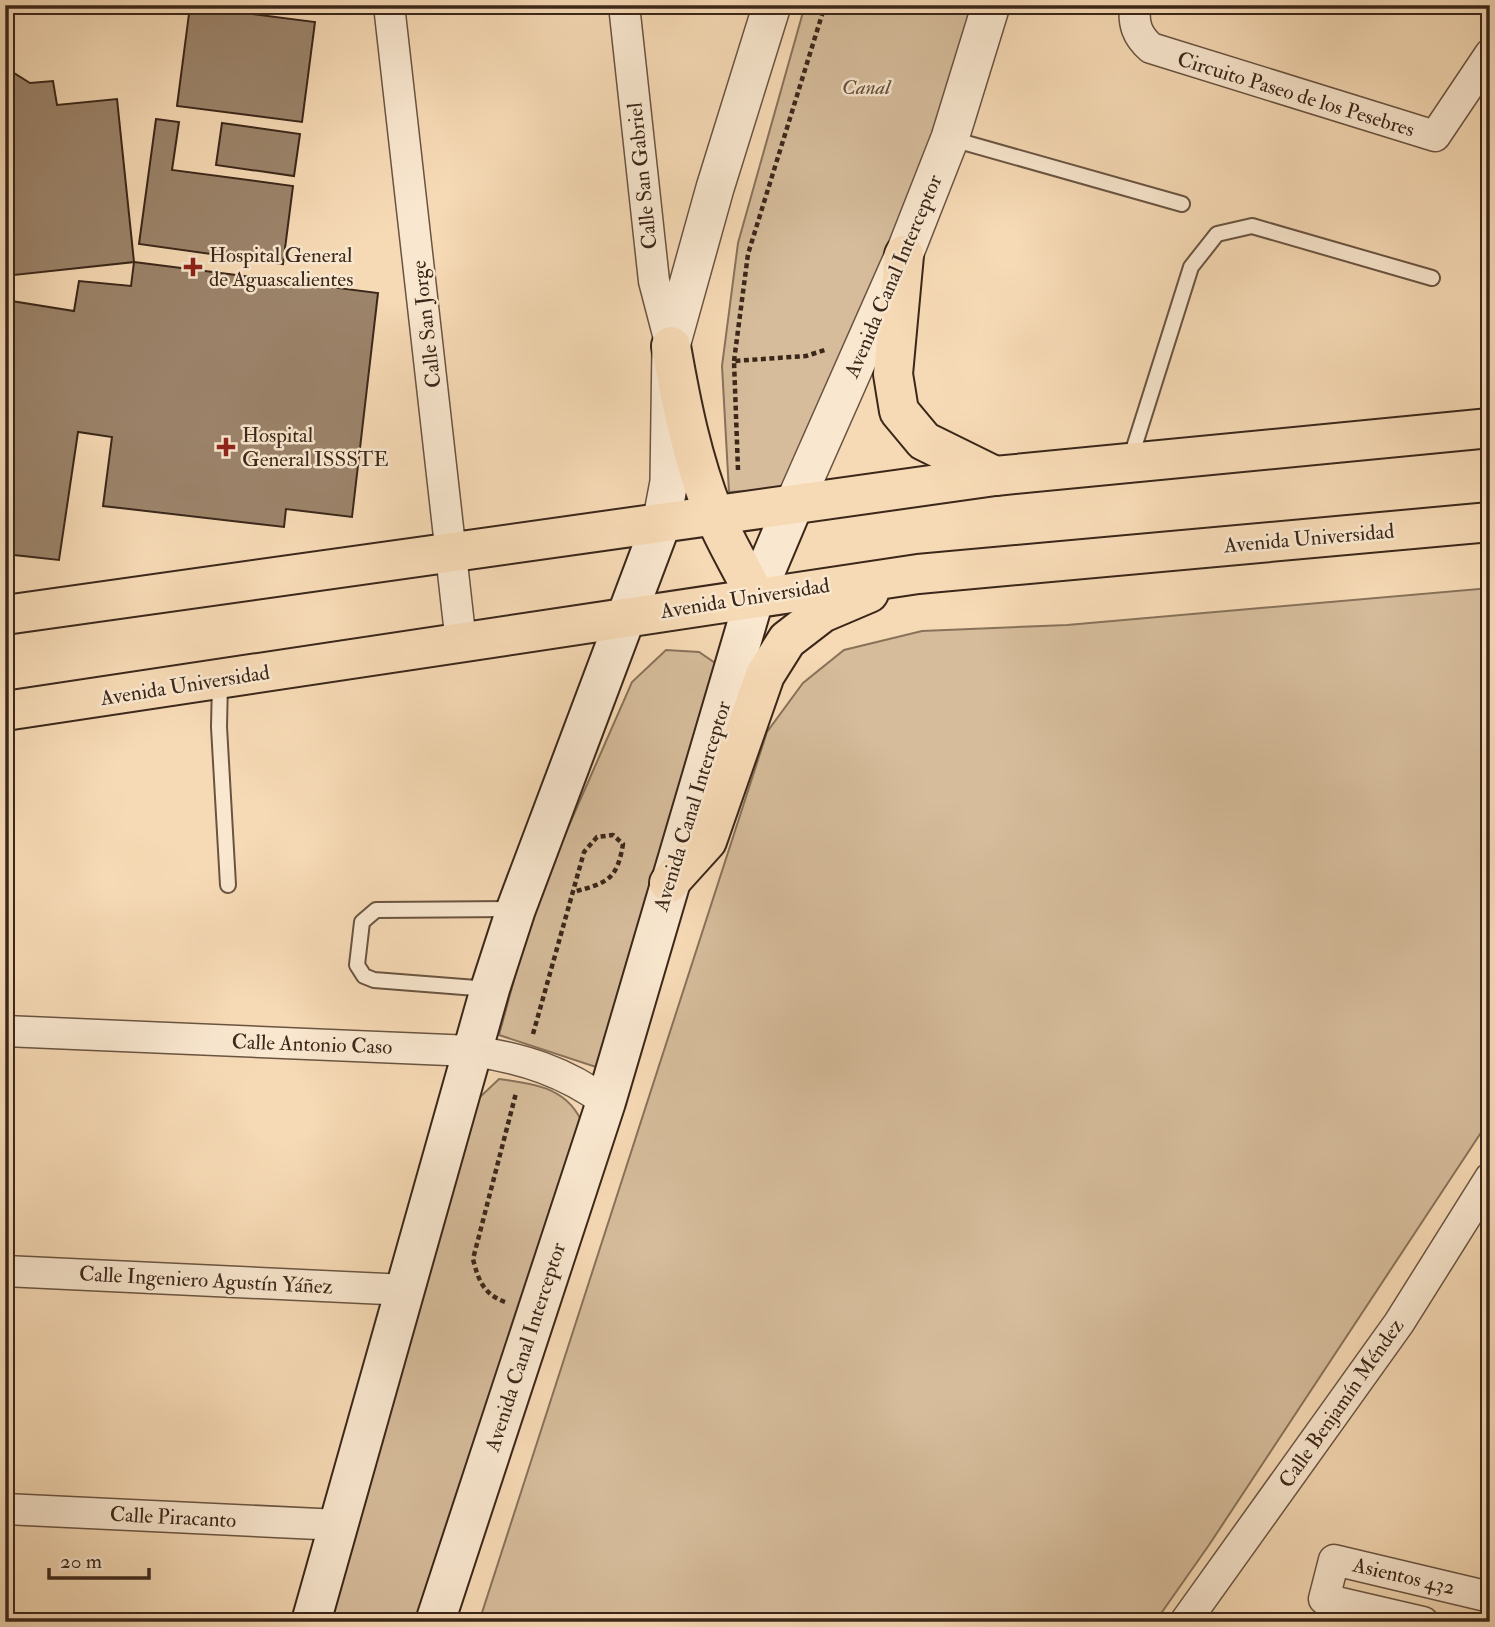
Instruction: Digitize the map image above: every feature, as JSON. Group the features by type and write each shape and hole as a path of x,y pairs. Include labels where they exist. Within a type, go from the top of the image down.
{"main road":[{"path":"904,255 893,374 899,411 925,441 995,476"},
{"path":"671,346 682,410 715,517 755,596"},
{"path":"5,615 995,476 1490,428"},
{"name":"Avenida Canal Interceptor","path":"435,1622 606,1102 755,596 793,506"},
{"name":"Avenida Universidad","path":"5,711 755,596 918,574 1490,522"},
{"path":"311,1622 490,989 516,909 661,524"},
{"path":"669,883 707,841 765,675 787,640 822,613 918,574"}],"street":[{"name":"Calle San Jorge","path":"389,5 453,553 461,643"},
{"name":"Calle San Gabriel","path":"624,5 654,281 671,346"},
{"path":"661,524 668,482 671,346 715,188 772,5"},
{"name":"Avenida Canal Interceptor","path":"793,506 904,255 950,138 991,5"},
{"name":"Circuito Paseo de los Pesebres","path":"1135,5 1134,24 1142,40 1151,48 1435,136 1490,54"},
{"name":"Calle Antonio Caso","path":"5,1031 472,1051 511,1056 578,1081 606,1102"},
{"name":"Calle Benjamín Méndez","path":"1185,1622 1399,1323 1490,1178"},
{"name":"Calle Ingeniero Agustín Yáñez","path":"5,1271 407,1290"},
{"name":"Calle Piracanto","path":"5,1509 340,1525"},
{"name":"Asientos 432","path":"1423,1622 1324,1600 1334,1560 1490,1597"}],"lane":[{"path":"950,138 1182,204"},
{"path":"1130,461 1191,267 1217,234 1252,226 1433,278"},
{"path":"220,679 219,727 228,885"},
{"path":"490,989 374,980 364,976 356,965 362,922 376,910 516,909"}],"path":[{"path":"738,475 734,361 748,254 825,5"},
{"path":"734,361 806,356 833,348"},
{"path":"531,1041 584,852 597,837 613,835 623,844 620,865 606,883 573,892"},
{"path":"513,1305 495,1299 479,1283 473,1259 516,1093"}],"green space":[{"name":"Canal","path":"805,5 976,5 899,259 799,488 729,492 722,366 738,243"},
{"path":"1490,588 1490,1119 1209,1545 1155,1622 479,1622 767,732 803,683 844,650 922,631 1067,625"},
{"path":"666,650 699,652 718,665 706,728 596,1067 499,1035 535,903 632,682"},
{"path":"499,1079 535,1085 557,1094 566,1100 581,1120 416,1622 329,1622 479,1098"}],"building":[{"path":"270,5 317,5 317,11"},
{"path":"190,6 315,22 302,122 177,106"},
{"path":"5,46 11,71 30,83 53,81 57,105 117,99 134,262 5,276"},
{"path":"156,119 179,122 172,170 293,186 283,264 139,244"},
{"path":"222,123 300,134 294,176 216,165"},
{"path":"134,262 378,293 352,517 286,509 284,527 103,506 112,437 78,432 59,560 5,554 5,300 74,311 79,281 131,286"}],"place":[{"name":"Hospital General de Aguascalientes","path":"193,267"},
{"name":"Hospital General ISSSTE","path":"226,447"}]}
